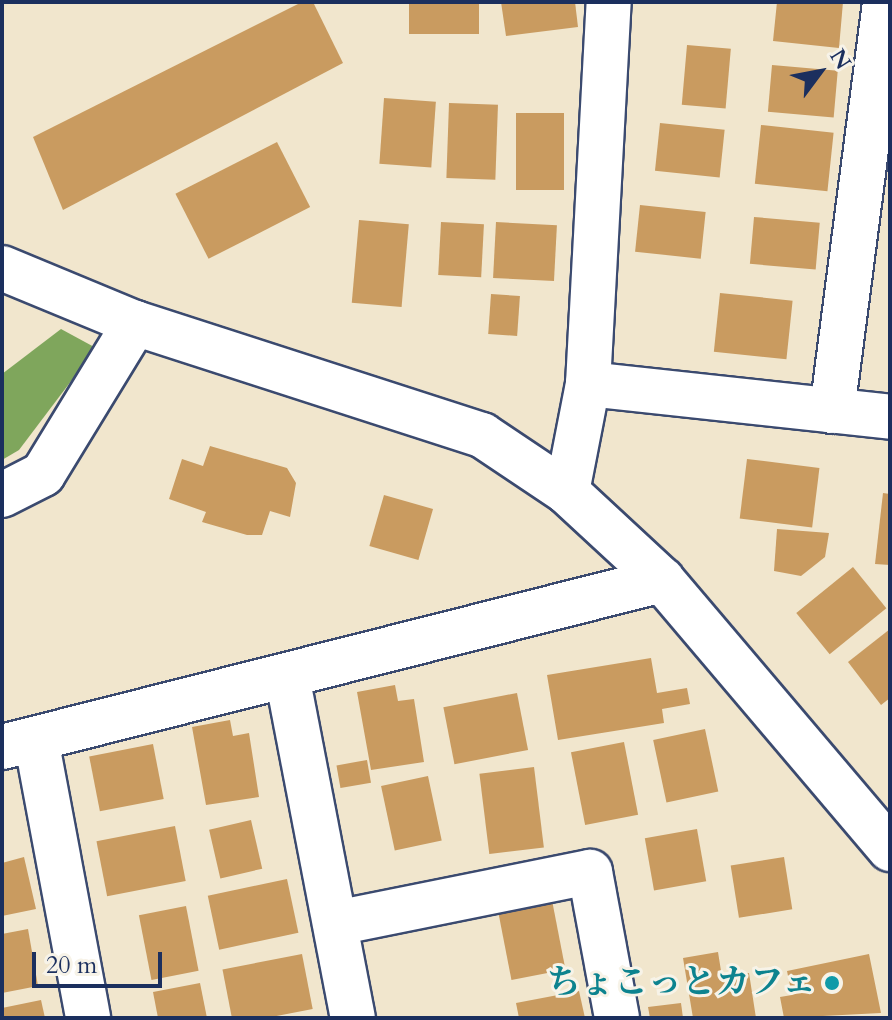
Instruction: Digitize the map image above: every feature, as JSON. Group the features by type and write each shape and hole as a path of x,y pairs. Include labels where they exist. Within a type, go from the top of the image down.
{"street":[{"path":"567,492 588,384 609,2"},
{"path":"832,411 885,2"},
{"path":"2,268 135,323 482,435 567,492 662,580 890,849"},
{"path":"2,495 43,474 135,323"},
{"path":"588,384 890,417"},
{"path":"88,1018 19,743 288,681 662,580"},
{"path":"288,681 353,1018"},
{"path":"336,923 590,872 617,1018"}],"green space":[{"path":"61,329 96,348 19,450 2,460 2,374"}],"building":[{"path":"302,2 313,2 343,63 63,210 33,137"},
{"path":"409,2 479,2 479,34 409,34"},
{"path":"501,2 575,2 578,27 506,36"},
{"path":"777,2 843,2 839,48 773,41"},
{"path":"687,45 731,49 726,109 682,105"},
{"path":"772,65 838,71 834,118 768,112"},
{"path":"384,98 436,102 431,167 379,164"},
{"path":"449,103 498,105 495,180 446,178"},
{"path":"516,113 564,113 564,190 516,190"},
{"path":"660,123 725,130 720,178 655,171"},
{"path":"761,125 834,133 827,191 755,184"},
{"path":"277,142 310,207 209,259 175,194"},
{"path":"640,205 706,212 701,259 635,252"},
{"path":"754,217 820,223 816,270 750,264"},
{"path":"359,220 409,224 402,307 352,303"},
{"path":"441,222 484,224 481,277 438,275"},
{"path":"496,222 557,225 554,281 493,278"},
{"path":"720,293 793,301 786,359 714,352"},
{"path":"491,294 520,296 517,336 488,334"},
{"path":"210,446 287,468 296,483 290,517 270,511 262,535 247,535 202,522 206,512 169,499 182,459 203,466"},
{"path":"747,459 819,468 812,527 740,519"},
{"path":"883,493 890,494 890,565 875,564"},
{"path":"384,495 433,509 418,560 369,546"},
{"path":"777,529 829,533 825,557 801,576 774,571"},
{"path":"853,567 886,608 830,654 796,613"},
{"path":"890,629 890,698 881,705 848,662"},
{"path":"651,658 657,693 687,688 690,704 662,709 664,723 558,740 547,675"},
{"path":"395,685 398,701 414,699 424,762 371,770 357,692"},
{"path":"517,693 528,750 454,764 443,707"},
{"path":"230,720 233,736 249,733 259,797 206,805 192,727"},
{"path":"705,729 718,792 666,803 653,740"},
{"path":"624,742 638,815 585,825 571,752"},
{"path":"153,744 164,799 100,811 89,756"},
{"path":"367,760 371,783 340,788 336,765"},
{"path":"534,767 544,847 489,854 479,774"},
{"path":"428,776 442,841 395,851 381,786"},
{"path":"251,820 262,869 220,878 209,830"},
{"path":"175,826 186,881 107,896 96,841"},
{"path":"697,829 706,881 654,890 645,838"},
{"path":"24,857 36,909 2,916 2,863"},
{"path":"784,857 792,909 739,918 731,865"},
{"path":"287,879 298,933 219,950 208,896"},
{"path":"550,890 565,970 511,980 496,900"},
{"path":"186,906 199,971 151,980 139,915"},
{"path":"28,929 38,986 2,993 2,934"},
{"path":"718,952 722,977 749,973 756,1018 693,1018 683,958"},
{"path":"302,954 313,1009 266,1018 232,1018 222,969"},
{"name":"ちょこっとカフェ","path":"869,954 881,1013 784,1018 780,997 792,995 787,971"},
{"path":"200,983 207,1018 158,1018 153,992"},
{"path":"579,991 585,1018 519,1018 516,1003"},
{"path":"41,1000 45,1018 2,1018 2,1008"},
{"path":"681,1003 683,1018 650,1018 648,1007"}],"place":[{"name":"ちょこっとカフェ","path":"832,983"}]}
